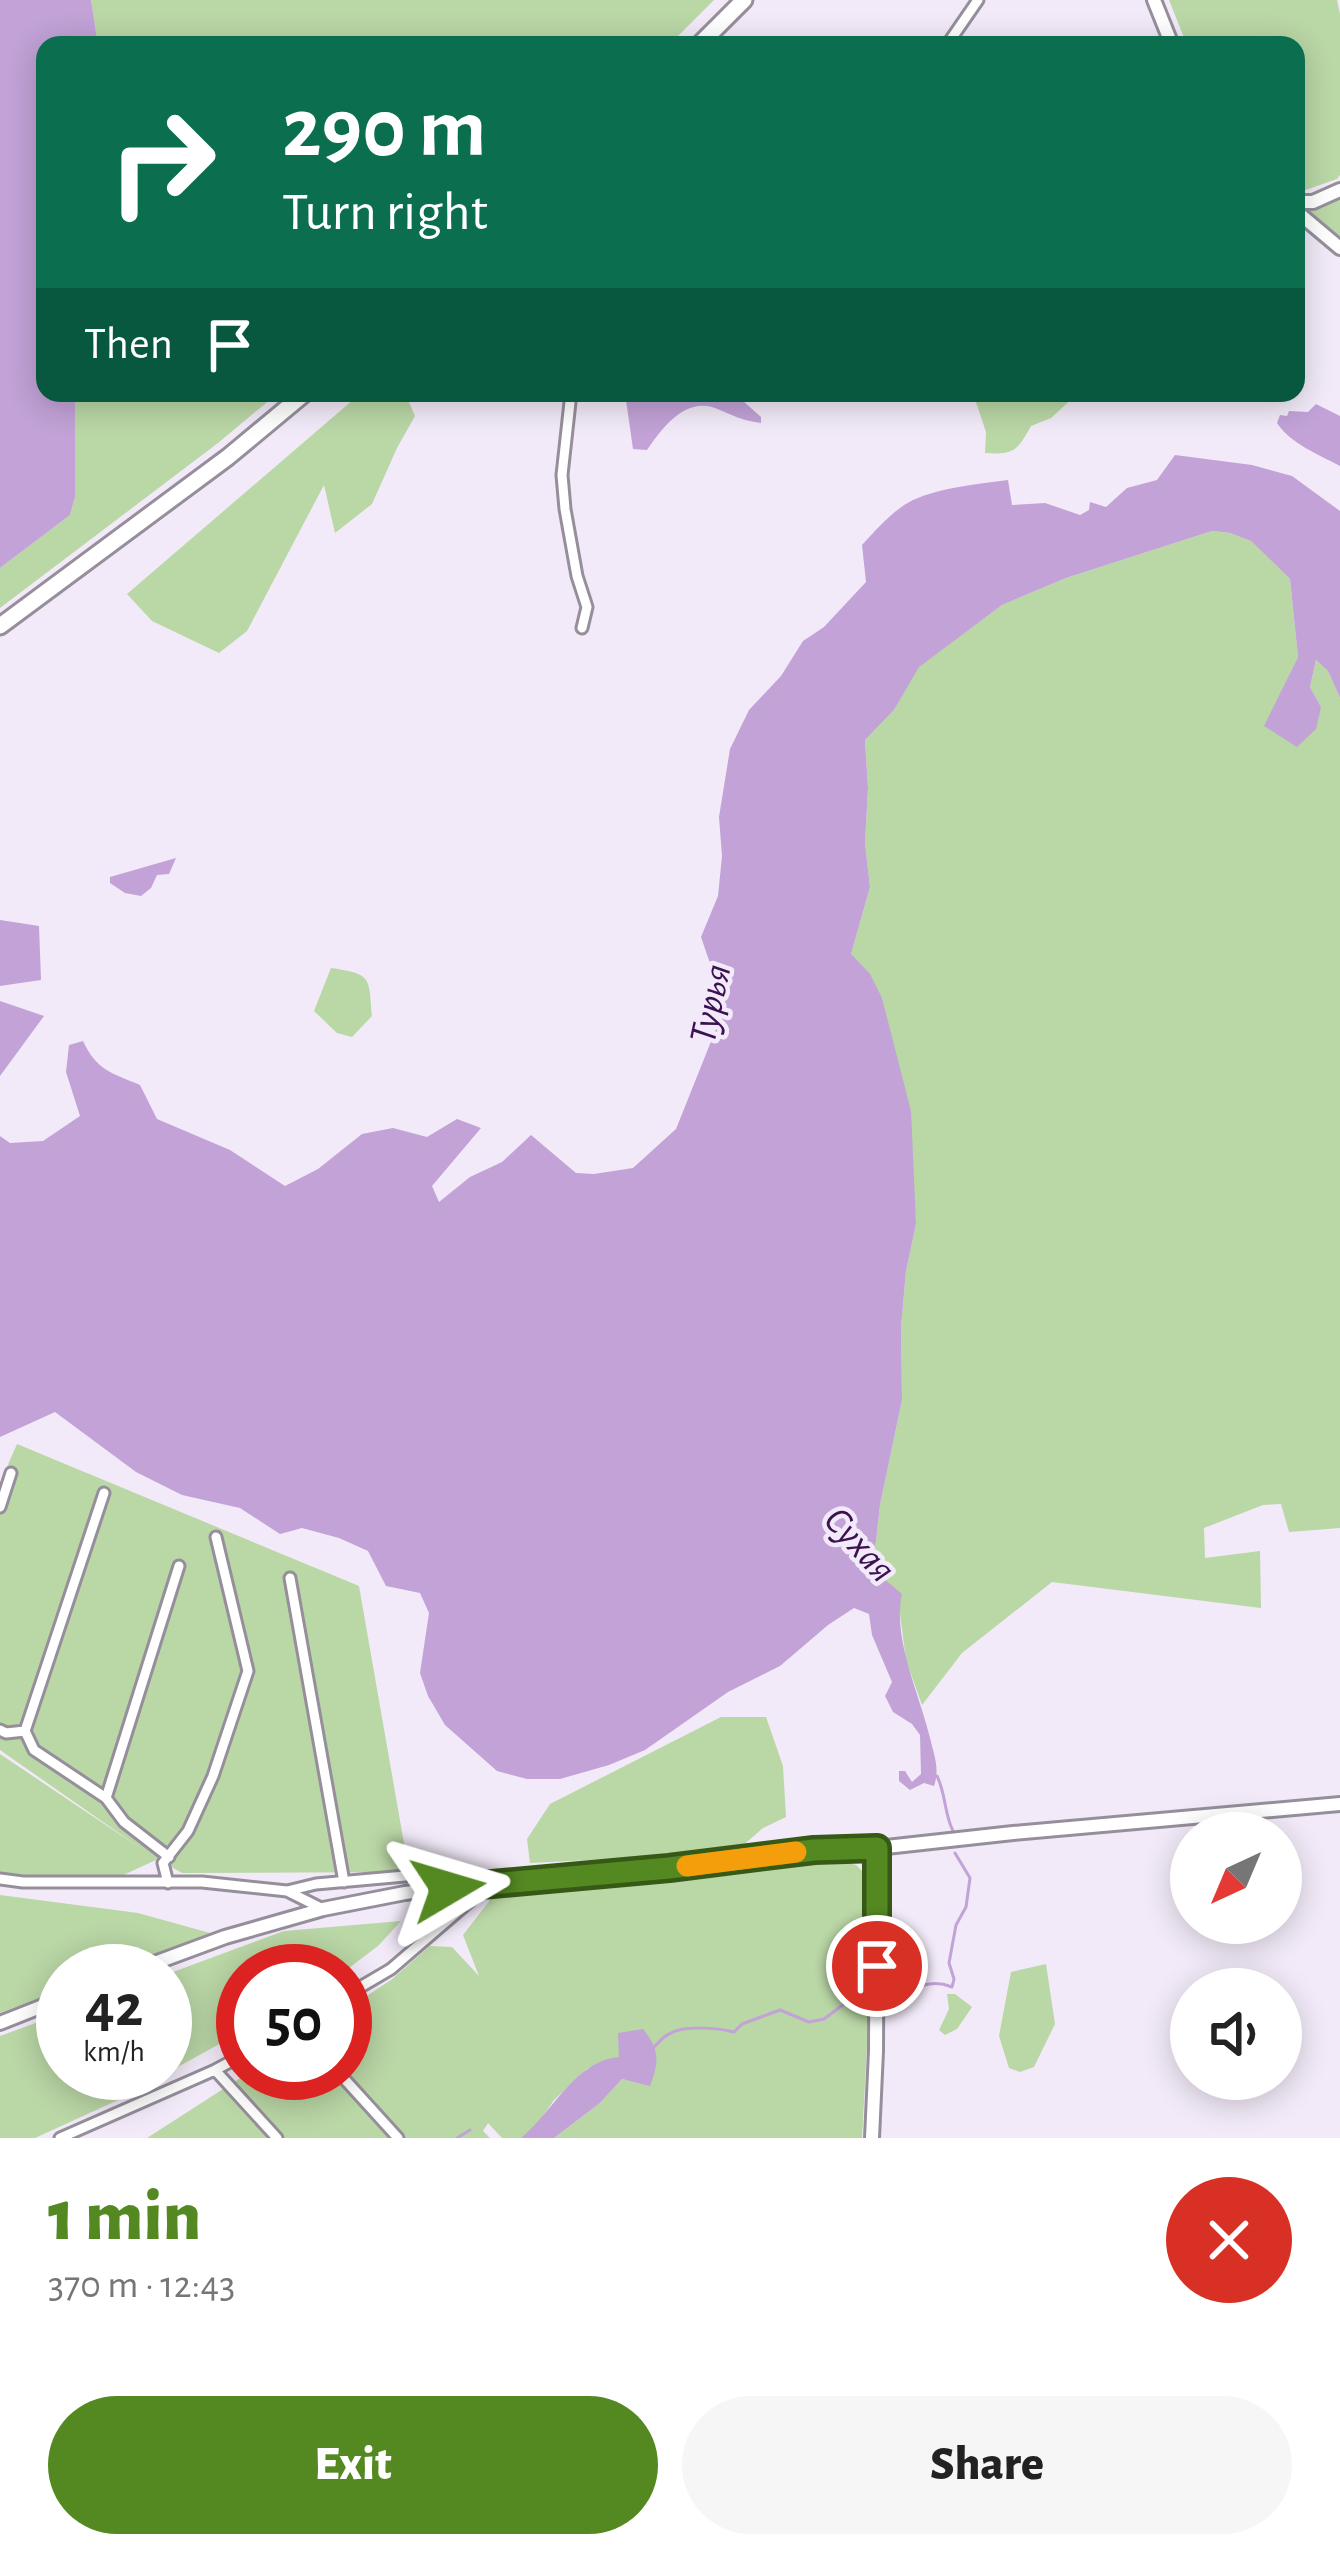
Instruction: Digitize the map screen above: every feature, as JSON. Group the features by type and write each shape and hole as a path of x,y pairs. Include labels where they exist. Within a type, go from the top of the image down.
{"highway":[{"path":"708,36 744,0"},
{"path":"0,626 228,458 294,402"}],"main road":[{"path":"1154,0 1168,36"},
{"path":"1305,204 1340,190"},
{"path":"1305,215 1340,248"},
{"path":"192,1949 323,1909 405,1893 814,1850 1340,1804"},
{"path":"872,2138 877,1848"},
{"path":"0,2023 36,2009"}],"street":[{"path":"953,36 978,0"},
{"path":"570,402 562,475 587,607 582,628"},
{"path":"0,1507 10,1473"},
{"path":"104,1493 25,1731 34,1750 106,1798 124,1822 169,1857"},
{"path":"168,1883 164,1863 188,1831 213,1776 248,1671 216,1537"},
{"path":"106,1798 179,1566"},
{"path":"290,1578 344,1882"},
{"path":"0,1730 25,1731"},
{"path":"287,1892 316,1884 416,1875"},
{"path":"0,1879 202,1882 287,1892 323,1909"},
{"path":"372,1980 492,1882"},
{"path":"60,2138 215,2071 277,2138"},
{"path":"364,2100 398,2138"}],"green space":[{"path":"91,0 714,0 678,36 97,36"},
{"path":"1169,0 1337,0 1337,179 1305,190 1305,36 1183,36"},
{"path":"1340,196 1340,240 1305,211"},
{"path":"75,402 267,402 0,608 0,568 70,515 75,497"},
{"path":"351,402 409,402 415,416 372,504 335,533 324,485 247,631 219,653 152,621 127,594"},
{"path":"976,402 1068,402 1051,418 1031,426 1009,452 985,453 986,432"},
{"path":"1212,531 1251,541 1290,579 1298,657 1265,726 1321,707 1310,687 1316,660 1328,671 1340,698 1340,1528 1289,1532 1281,1504 1263,1505 1204,1528 1205,1558 1260,1551 1261,1608 1052,1582 962,1653 922,1705 906,1660 899,1607 877,1573 875,1550 902,1400 901,1327 916,1224 882,998 851,954 870,887 865,740 894,710 918,667 1002,605 1066,578"},
{"path":"331,968 361,976 369,985 372,1016 352,1037 337,1033 314,1011"},
{"path":"17,1444 359,1586 409,1872 182,1873 158,1859 117,1878 0,1874 0,1754 143,1850 0,1750 0,1483"},
{"path":"721,1717 766,1717 783,1766 786,1817 728,1853 530,1863 527,1839 550,1804"},
{"path":"839,1860 856,1865 867,1876 870,1992 862,2138 554,2138 600,2103 622,2079 650,2085 620,2057 587,2069 521,2138 502,2138 488,2123 483,2131 490,2138 147,2138 216,2094 216,2100 372,2100 372,1992 430,1946 452,1947 479,1976 463,1935 493,1896"},
{"path":"0,1895 138,1913 210,1933 181,1944 36,1944 36,1999 0,2013"},
{"path":"401,1921 372,1951 372,1944 249,1944 284,1931"},
{"path":"216,1956 216,2046 192,2059 192,1965"},
{"path":"1046,1964 1055,2024 1034,2067 1020,2072 1009,2068 999,2036 1011,1972"},
{"path":"947,1994 955,1994 972,2007 957,2029 945,2035 939,2030 949,2009"},
{"path":"36,2023 36,2100 118,2100 35,2138 0,2138 0,2036"}],"water":[{"path":"0,0 91,0 97,36 36,36 36,402 75,402 75,497 70,515 0,568"},
{"path":"626,402 744,402 761,417 761,423 715,408 694,407 667,424 647,450 633,449"},
{"path":"1316,404 1340,416 1340,466 1297,443 1277,423 1280,415 1308,412"},
{"path":"1175,455 1252,465 1292,476 1340,511 1340,698 1328,671 1316,660 1310,687 1321,707 1316,729 1297,747 1264,726 1298,657 1290,579 1251,541 1212,531 1066,578 1002,605 919,667 894,710 865,740 870,887 851,954 870,974 882,998 911,1111 916,1224 901,1327 902,1400 875,1550 877,1573 902,1594 904,1648 935,1756 934,1786 924,1783 910,1790 899,1781 899,1771 905,1771 912,1782 921,1774 920,1735 893,1712 885,1696 892,1682 872,1635 869,1614 854,1608 780,1666 728,1692 645,1750 560,1779 527,1779 497,1771 445,1725 428,1696 420,1673 429,1613 420,1593 386,1586 368,1551 302,1528 280,1534 240,1508 182,1495 136,1472 55,1412 0,1437 0,1136 10,1143 43,1141 80,1116 66,1072 69,1045 83,1041 100,1065 140,1085 157,1119 230,1150 285,1186 318,1169 362,1134 393,1128 427,1137 457,1119 481,1128 432,1186 439,1202 470,1177 502,1162 531,1135 576,1173 633,1168 676,1129 716,1029 712,969 701,937 718,896 719,817 730,749 749,710 781,676 803,641 824,627 866,582 862,545 913,500 1008,480 1012,505 1045,503 1080,515 1089,510 1090,502 1106,507 1127,488 1157,480"},
{"path":"176,858 169,874 157,875 141,896 110,883 110,877"},
{"path":"0,920 39,926 41,980 0,986"},
{"path":"0,1001 44,1016 0,1076"},
{"path":"643,2029 656,2056 650,2086 622,2079 600,2103 554,2138 521,2138 577,2078 619,2057 618,2033"}],"waterway":[{"name":"Сухая","path":"937,1776 953,1831"},
{"name":"Сухая","path":"896,1995 929,1984 952,1987 949,1963 970,1878 955,1853"},
{"name":"Сухая","path":"652,2049 683,2029 734,2032 742,2024 780,2010 809,2022 865,1997"},
{"name":"Сухая","path":"457,2138 470,2130"}],"slow traffic":[{"path":"687,1866 796,1852"}],"route":[{"path":"448,1888 814,1850 877,1848 877,1966"}],"water label":[{"name":"Турья","path":"711,1004"}]}
